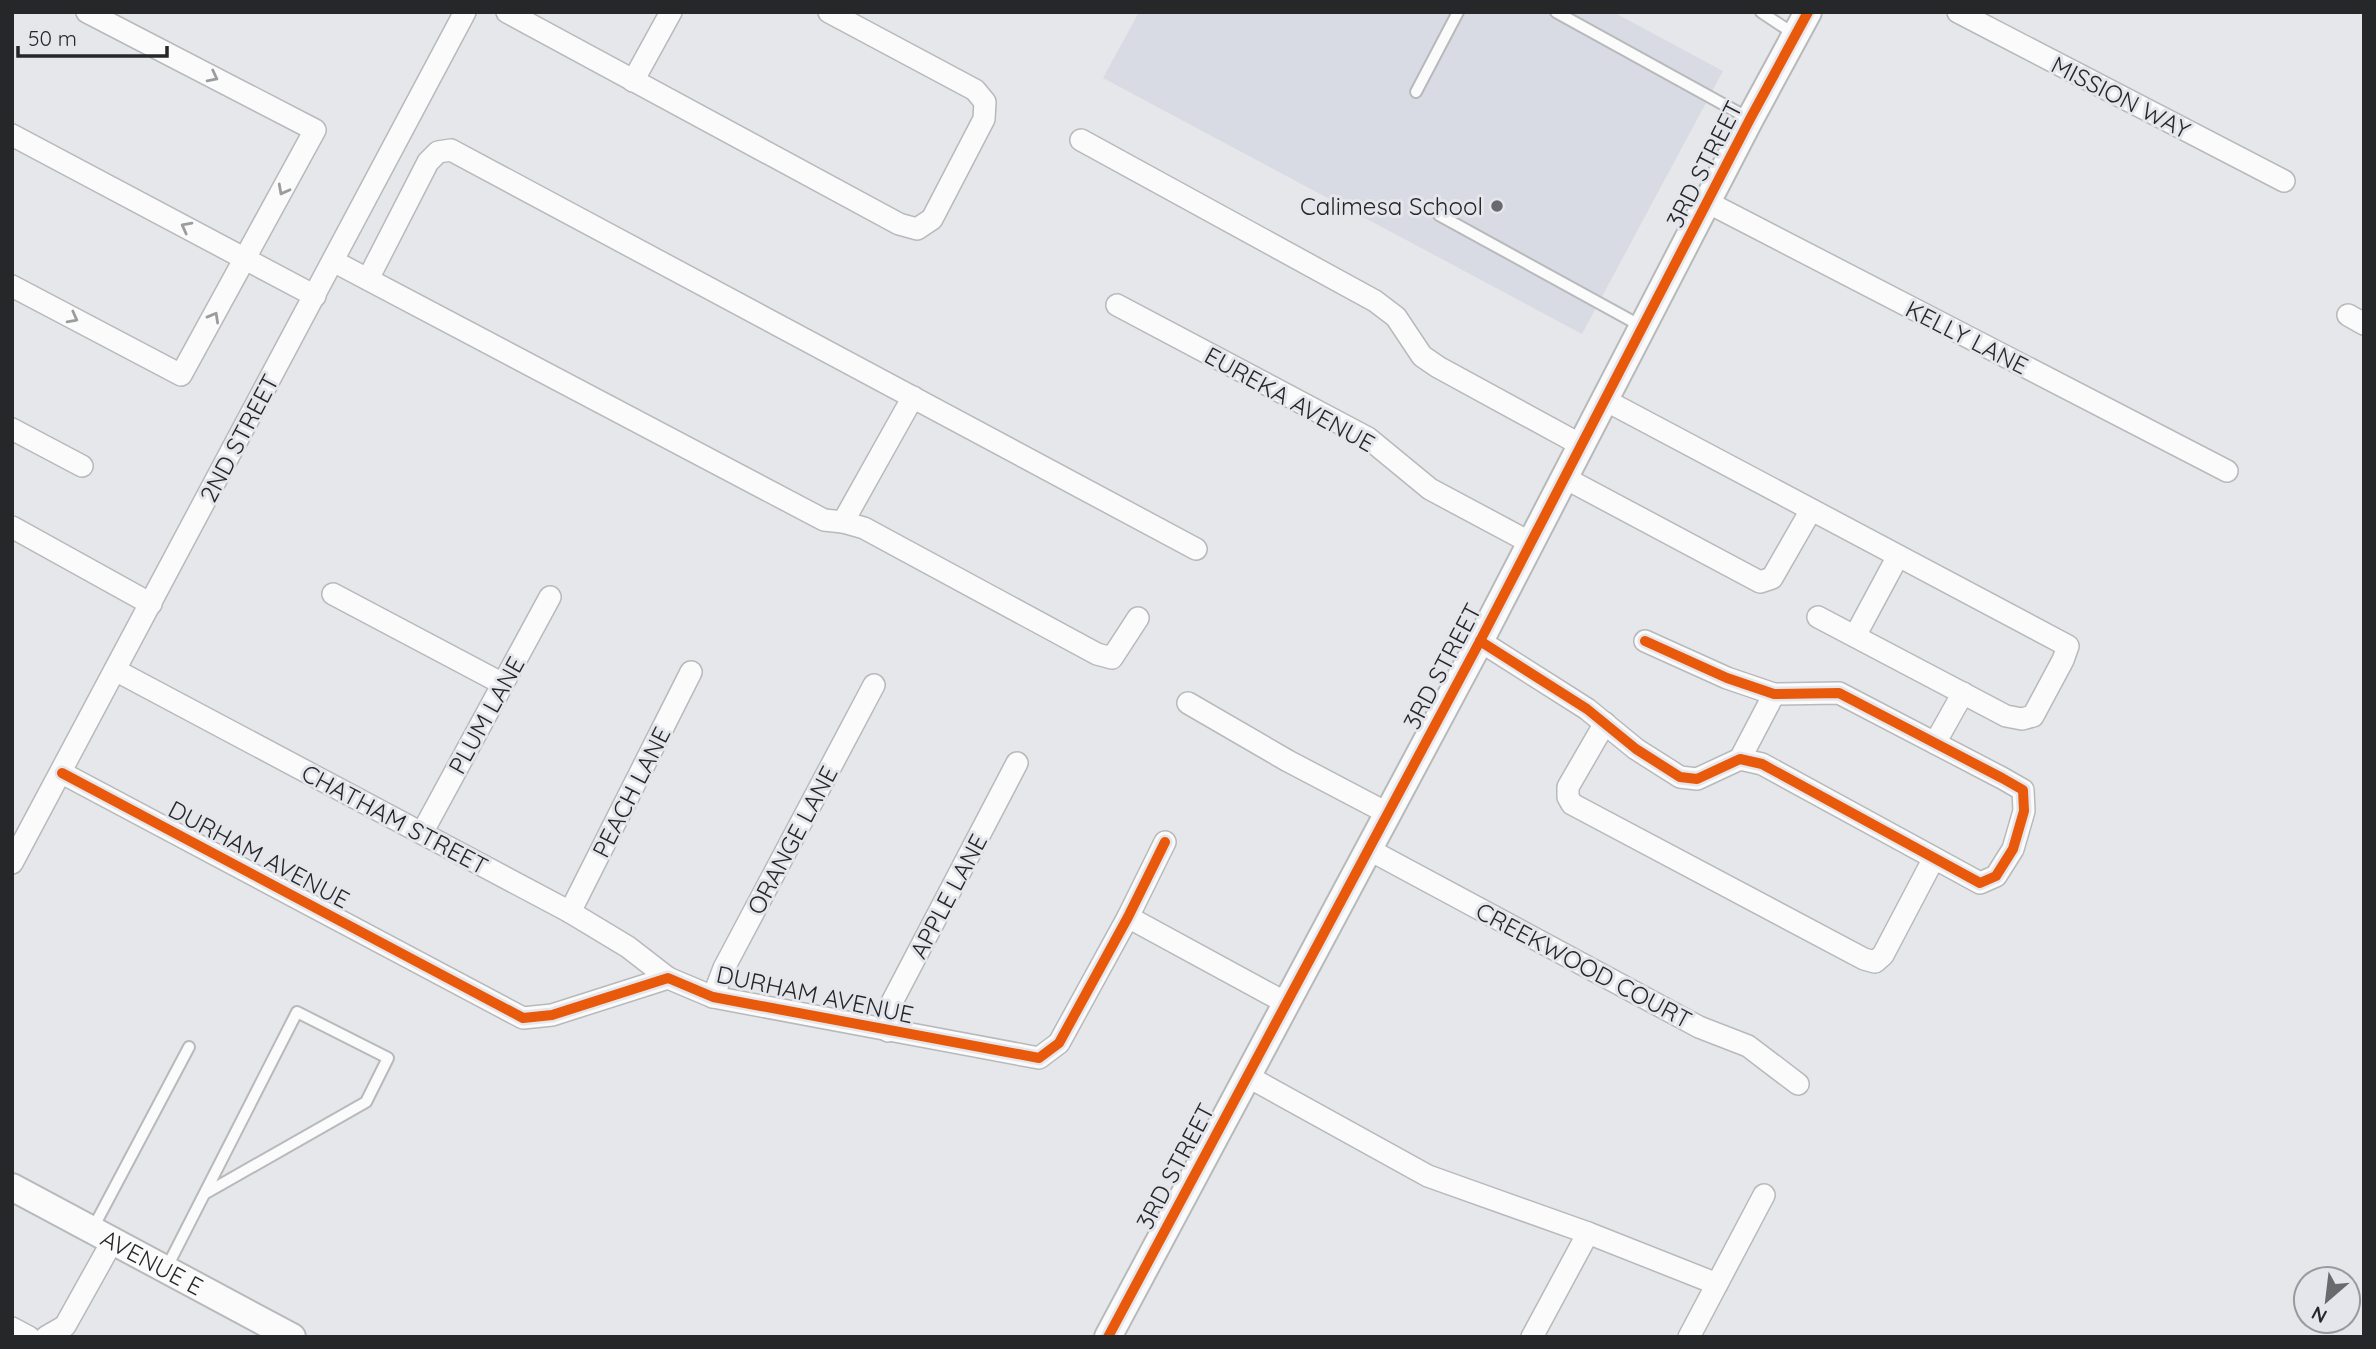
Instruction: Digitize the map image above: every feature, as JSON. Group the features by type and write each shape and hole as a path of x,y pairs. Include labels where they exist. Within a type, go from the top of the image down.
{"street":[{"path":"12,286 181,375 314,130 87,12"},
{"name":"2ND STREET","path":"12,863 465,12"},
{"path":"634,81 671,12"},
{"path":"518,15 634,81 899,223 917,229 932,219 984,119 985,102 975,90 829,12"},
{"name":"MISSION WAY","path":"1958,12 2284,181"},
{"name":"3RD STREET","path":"1108,1337 1480,641 1801,24"},
{"path":"12,135 315,296"},
{"path":"1081,140 1375,301 1396,317 1422,356 1581,445"},
{"path":"368,279 428,162 438,152 451,150 1196,549"},
{"name":"KELLY LANE","path":"1707,202 2227,471"},
{"path":"333,261 824,520 864,528 1097,654 1112,658 1138,618"},
{"name":"EUREKA AVENUE","path":"1117,305 1368,438 1430,489 1531,543"},
{"path":"843,522 913,397"},
{"path":"1605,400 2068,646 2033,716 2022,719 2006,716 1818,617"},
{"path":"12,429 82,466"},
{"path":"1565,478 1760,582 1772,578 1811,510"},
{"path":"12,527 151,604"},
{"path":"1855,636 1898,556"},
{"path":"333,594 503,684"},
{"name":"PLUM LANE","path":"422,833 550,597"},
{"path":"1480,641 1605,723 1636,749 1680,777 1698,779 1740,759 1774,694"},
{"path":"1644,641 1727,678 1774,694 1839,693 2023,790 2024,811 2013,849 1996,876 1980,883 1762,764 1740,759"},
{"name":"CHATHAM STREET","path":"115,670 570,912 628,947 668,978"},
{"name":"PEACH LANE","path":"570,912 691,672"},
{"name":"ORANGE LANE","path":"713,997 724,968 874,685"},
{"path":"1935,743 1963,693"},
{"path":"1188,703 1288,761 1387,813"},
{"path":"1605,723 1568,787 1568,797 1572,804 1864,959 1875,962 1883,955 1934,858"},
{"name":"APPLE LANE","path":"888,1031 892,1002 1017,764"},
{"name":"DURHAM AVENUE","path":"62,773 523,1018 552,1015 668,978 713,997 1039,1058 1059,1043 1166,842"},
{"name":"CREEKWOOD COURT","path":"1368,849 1687,1021 1748,1046 1798,1084"},
{"path":"1128,917 1286,1003"},
{"path":"1247,1076 1428,1176 1588,1233 1717,1284"},
{"name":"AVENUE E","path":"12,1187 292,1337"},
{"path":"1689,1337 1764,1195"},
{"path":"1532,1337 1588,1233"},
{"path":"46,1337 65,1326 102,1235"},
{"path":"12,1328 29,1337"}],"lane":[{"path":"1416,92 1458,12"},
{"path":"1556,12 1750,119"},
{"path":"1761,12 1801,24"},
{"path":"1439,215 1644,327"},
{"path":"166,1269 297,1012 388,1058 366,1102 206,1192"},
{"path":"102,1235 189,1046"}],"shaded area":[{"name":"Calimesa School","path":"1139,12 1613,12 1723,71 1582,334 1103,78"}],"cycle path":[{"path":"1108,1337 1480,641 1808,12"},
{"path":"1480,641 1587,709 1636,749 1680,777 1697,779 1740,759 1762,764 1980,883 1996,876 2013,849 2024,811 2023,790 2002,778 1839,693 1774,694 1727,678 1645,641"},
{"path":"62,773 523,1018 552,1015 668,978 713,997 1039,1058 1059,1043 1128,917 1165,842"}],"place":[{"name":"Calimesa School","path":"1497,206"}]}
